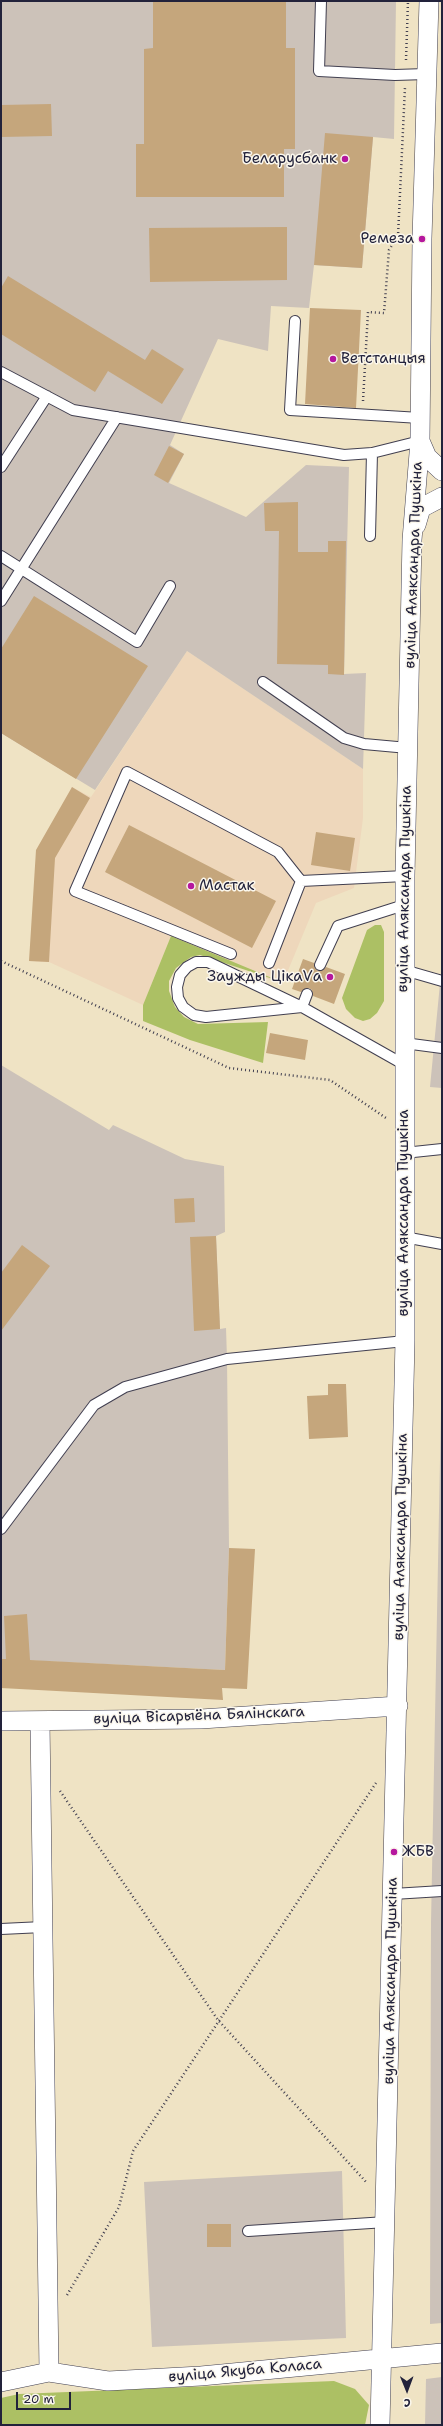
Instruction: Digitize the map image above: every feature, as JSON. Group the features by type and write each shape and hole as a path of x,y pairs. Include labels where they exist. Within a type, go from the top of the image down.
{"street":[{"name":"вуліца Аляксандра Пушкіна","path":"380,2425 383,2358 405,1342 403,1064 404,905 412,540 420,441 422,231 429,1"},
{"path":"420,441 427,457 442,471"},
{"path":"412,540 421,508 442,497"},
{"name":"вуліца Вісарыёна Бялінскага","path":"1,1721 40,1722 201,1719 398,1706"},
{"path":"1,2382 49,2372 40,1722"},
{"name":"вуліца Якуба Коласа","path":"49,2372 108,2381 201,2376 442,2353"}],"lane":[{"path":"321,1 319,71 405,75 426,74"},
{"path":"295,321 290,410 420,418"},
{"path":"1,372 73,410 344,455 372,453 420,441"},
{"path":"1,467 47,396"},
{"path":"1,601 117,417"},
{"path":"370,536 372,453"},
{"path":"1,556 137,642 170,586"},
{"path":"263,682 344,738 364,744 408,748"},
{"path":"231,954 76,891 127,772 278,852 301,881"},
{"path":"301,881 405,876"},
{"path":"269,963 301,881"},
{"path":"320,965 338,926 404,905"},
{"path":"302,1008 206,1017 194,1014 183,1007 178,998 177,988 180,975 187,967 196,962 208,962 302,1008 403,1064"},
{"path":"404,970 442,981"},
{"path":"302,1008 307,994"},
{"path":"404,1043 442,1048"},
{"path":"404,1153 442,1149"},
{"path":"404,1238 442,1244"},
{"path":"1,1529 94,1405 125,1386 227,1359 405,1342"},
{"path":"393,1894 442,1891"},
{"path":"1,1929 43,1927"},
{"path":"248,2231 386,2222"}],"path":[{"path":"363,414 368,312 384,313 389,250 398,236 408,1"},
{"path":"1,961 229,1068 330,1080 404,1130"},
{"path":"64,2300 119,2207 133,2151 218,2020 378,1781"},
{"path":"58,1789 218,2020 370,2186"}],"shaded area":[{"path":"1,1 396,1 394,139 373,137 362,268 314,265 309,308 271,306 268,351 218,339 170,445 184,454 169,483 246,517 306,465 349,467 344,674 366,673 363,769 187,651 95,790 1,733"},
{"path":"187,651 363,769 363,818 354,888 316,903 282,985 171,936 143,1005 49,962 29,961 72,787 91,797"},
{"path":"442,963 442,1088 430,1087"},
{"path":"1,1065 109,1130 113,1125 185,1159 224,1166 225,1232 216,1236 220,1329 226,1328 227,1359 229,1548 225,1670 1,1659"},
{"path":"442,1357 442,2323 430,2324 431,1922"},
{"path":"342,2171 346,2338 152,2347 144,2182"},
{"path":"442,2377 442,2425 425,2425 426,2379"}],"green space":[{"path":"375,925 381,925 384,932 384,1001 377,1013 370,1019 363,1021 355,1018 346,1009 342,998 367,930"},
{"path":"171,936 279,981 200,955 191,957 176,968 169,981 169,991 175,1007 184,1017 198,1024 268,1022 263,1063 190,1040 143,1021 143,1005"},
{"path":"334,2381 355,2389 369,2405 365,2425 1,2425 1,2398 19,2394"}],"building":[{"path":"153,1 286,1 286,48 295,48 295,149 284,149 284,197 136,197 136,144 144,144 144,49 153,48"},
{"path":"51,104 52,136 1,137 1,105"},
{"path":"325,133 373,137 362,268 314,265"},
{"path":"287,227 287,280 150,282 149,228"},
{"path":"8,276 145,360 152,349 184,369 162,404 108,371 95,392 1,334 1,288"},
{"name":"Ветстанцыя","path":"310,308 361,310 356,408 305,404"},
{"path":"169,446 184,454 168,483 154,475"},
{"path":"298,502 298,552 328,552 328,541 346,541 344,675 328,674 328,665 277,664 279,531 265,531 264,503"},
{"path":"34,596 148,666 76,779 1,733 1,649"},
{"path":"72,787 90,798 55,858 49,962 29,961 36,850"},
{"name":"Мастак","path":"129,825 276,901 252,948 105,872"},
{"path":"316,832 355,838 350,871 311,865"},
{"path":"303,959 314,963 315,968 318,971 323,970 326,967 345,974 334,1004 313,996 312,990 309,988 301,992 292,989"},
{"path":"270,1033 308,1040 305,1060 266,1053"},
{"path":"194,1198 195,1222 175,1223 174,1199"},
{"path":"216,1236 220,1329 194,1331 190,1237"},
{"path":"22,1245 50,1266 1,1331 1,1273"},
{"path":"328,1384 346,1384 348,1437 309,1439 307,1396 328,1395"},
{"path":"229,1548 255,1549 247,1689 222,1688 223,1700 1,1688 1,1659 6,1659 4,1616 27,1614 30,1660 225,1670"},
{"path":"207,2224 231,2224 231,2247 207,2247"}],"place":[{"name":"Беларусбанк","path":"345,159"},
{"name":"Ремеза","path":"422,239"},
{"name":"Ветстанцыя","path":"333,359"},
{"name":"Мастак","path":"191,886"},
{"name":"Заужды ЦікаVа","path":"330,977"},
{"name":"ЖБВ","path":"394,1852"}]}
